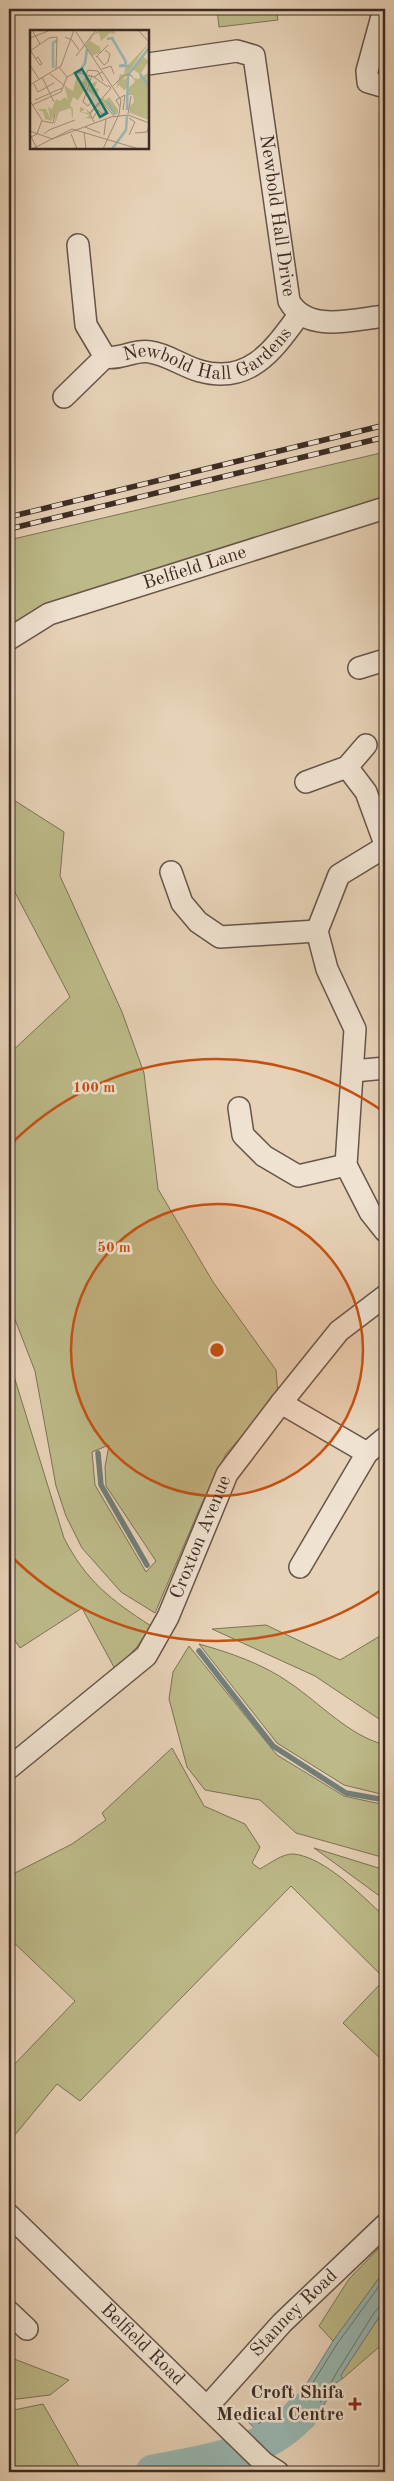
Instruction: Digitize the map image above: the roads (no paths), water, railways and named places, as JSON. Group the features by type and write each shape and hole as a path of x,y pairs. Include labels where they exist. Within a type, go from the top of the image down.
{"street":[{"path":"377,84 367,71 384,9"},
{"name":"Newbold Hall Drive","path":"149,64 237,51 254,56 289,301 299,315 311,320 328,322 385,316"},
{"name":"Newbold Hall Gardens","path":"78,245 86,325 105,356 114,358 150,352 202,372 226,374 245,369 262,360 299,315"},
{"name":"Newbold Hall Gardens","path":"64,397 105,356"},
{"name":"Belfield Lane","path":"9,639 49,614 385,508"},
{"path":"358,516 385,519"},
{"path":"359,668 385,660"},
{"path":"306,782 347,767 366,745"},
{"path":"347,767 366,792 385,845 339,876 317,931 328,969 356,1029 346,1165 370,1212 385,1231"},
{"path":"171,872 182,903 198,922 220,937 317,931"},
{"path":"354,1071 385,1068"},
{"path":"239,1108 243,1135 264,1156 298,1176 346,1165"},
{"name":"Croxton Avenue","path":"9,1768 146,1656 168,1617 227,1474 339,1331 385,1296"},
{"path":"281,1403 367,1453"},
{"path":"300,1567 367,1453 385,1438"},
{"name":"Belfield Road","path":"9,2215 271,2468"},
{"name":"Stanney Road","path":"207,2407 282,2323 385,2225"},
{"path":"9,2312 27,2330"}],"water":[{"path":"385,2270 385,2308 341,2375 342,2379 336,2383 313,2426 278,2451 247,2421 273,2413 296,2401 333,2341"}],"waterway":[{"path":"98,1453 101,1485 147,1565"},
{"path":"199,1651 273,1746 346,1793 385,1800"},
{"path":"153,2472 214,2460 254,2447 289,2425 304,2410"}],"railway":[{"path":"9,517 385,425"},
{"path":"9,529 385,437"}],"place":[{"name":"Croft Shifa Medical Centre","path":"355,2404"}]}
